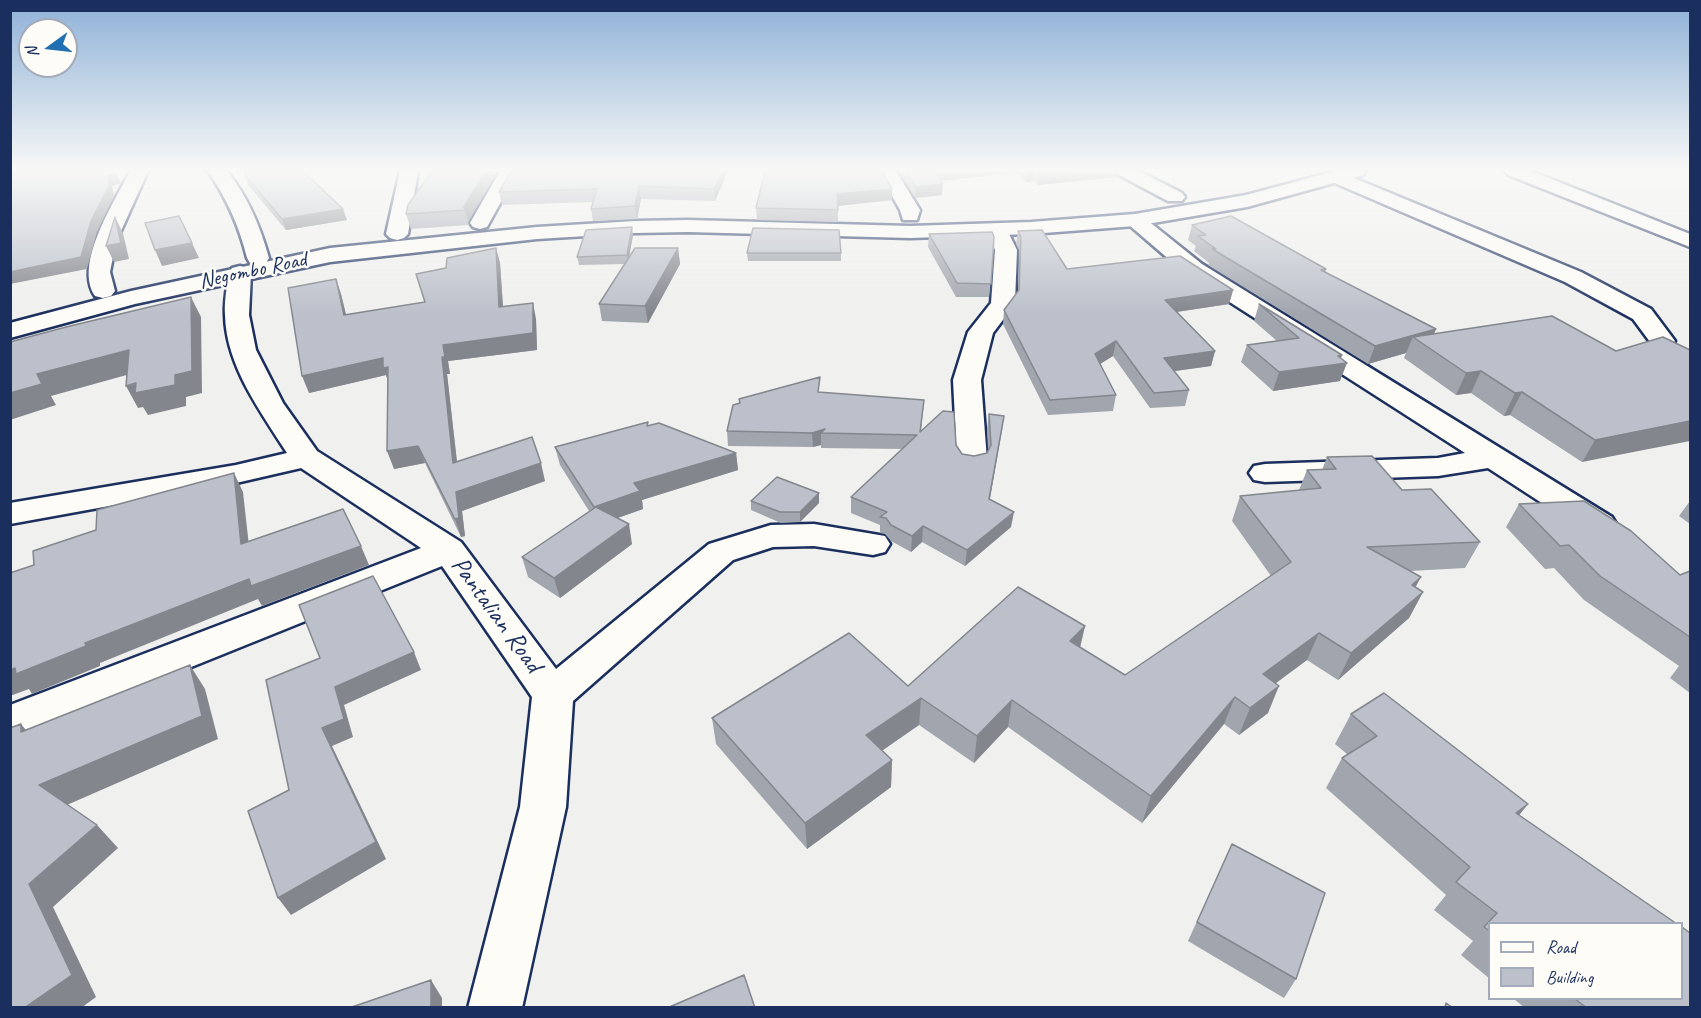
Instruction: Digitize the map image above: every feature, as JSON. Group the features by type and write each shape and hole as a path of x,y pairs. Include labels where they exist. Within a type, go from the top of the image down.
{"main road":[{"path":"103,291 99,272 105,242 116,219"},
{"name":"Pantalian Road","path":"247,219 249,266 237,315 243,350 269,403 306,458 449,550 553,695 543,807 495,1008"},
{"path":"397,234 400,219"},
{"path":"480,223 483,219"},
{"name":"Negombo Road","path":"10,331 249,266 397,234 527,219"},
{"name":"Negombo Road","path":"10,319 103,291 249,266 537,233 688,226 856,232 998,230 1144,219"},
{"path":"1445,219 1573,277 1642,314 1662,341"},
{"path":"1633,219 1690,241"},
{"path":"1135,220 1194,269 1621,539"},
{"path":"972,460 967,381 981,332 1003,304 1006,250 998,230"},
{"path":"10,514 236,474 306,458"},
{"path":"1265,473 1438,467 1492,458"},
{"path":"553,695 721,552 771,536 814,535 873,544"},
{"path":"10,723 449,550"}],"building":[{"path":"10,219 92,219 81,257 10,272"},
{"path":"115,219 115,219 121,243 106,246"},
{"path":"180,219 192,243 155,250 145,223"},
{"path":"1220,219 1235,219 1326,269 1321,270 1436,329 1375,346 1212,249 1216,249 1198,236 1206,235 1192,225"},
{"path":"632,227 627,255 577,257 586,230"},
{"path":"753,228 839,230 841,253 747,253"},
{"path":"1042,230 1067,269 1180,256 1233,290 1165,300 1215,351 1164,358 1189,390 1154,393 1116,341 1095,354 1116,395 1050,400 1004,310 1019,290 1021,237 1018,231"},
{"path":"992,232 994,237 991,284 957,283 929,234"},
{"path":"496,248 499,307 533,303 533,333 443,345 445,357 442,357 453,463 532,437 541,463 456,492 459,518 455,519 418,446 387,451 388,367 383,368 383,358 302,376 288,288 336,279 344,315 425,302 416,274 446,268 447,258"},
{"path":"635,248 678,248 645,306 599,304"},
{"path":"191,297 192,371 175,375 175,385 135,393 136,383 126,386 129,350 37,374 42,384 10,393 10,342"},
{"path":"1259,304 1342,355 1338,356 1347,363 1279,372 1247,345 1299,338"},
{"path":"1552,316 1616,351 1663,337 1690,350 1690,421 1595,440 1522,392 1515,393 1481,371 1466,373 1413,337"},
{"path":"820,377 818,392 924,400 920,432 943,411 954,412 956,445 962,454 974,456 987,453 991,445 989,414 1004,416 989,499 1014,512 967,550 923,526 912,536 891,525 886,518 880,517 887,512 851,497 917,435 821,433 825,429 812,433 727,431 733,405 740,403 739,399"},
{"path":"648,422 647,426 659,423 736,453 634,483 640,491 594,507 555,447"},
{"path":"1372,456 1402,490 1431,489 1480,542 1367,547 1421,577 1412,585 1423,592 1351,653 1319,633 1263,674 1279,686 1250,708 1235,697 1151,796 1012,700 977,736 921,698 866,735 892,760 805,823 712,718 849,633 908,686 1018,587 1085,626 1070,641 1125,675 1291,562 1240,496 1321,488 1307,470 1336,469 1327,457"},
{"path":"234,473 241,544 343,509 361,546 251,586 249,579 85,643 86,646 16,674 15,668 10,670 10,573 34,565 33,551 96,530 97,510"},
{"path":"777,477 819,493 800,512 780,512 751,501"},
{"path":"1584,501 1631,531 1680,575 1690,571 1690,637 1600,576 1569,545 1560,546 1519,504"},
{"path":"596,507 629,524 554,578 522,557"},
{"path":"373,576 414,652 335,687 344,719 322,728 376,842 278,898 248,811 289,790 266,680 320,658 299,605"},
{"path":"190,665 202,716 39,785 97,825 29,884 72,975 24,1008 10,1008 10,728 21,724 21,732"},
{"path":"1384,693 1528,804 1516,813 1674,922 1489,922 1497,913 1456,882 1470,867 1342,758 1377,736 1351,714"},
{"path":"1232,844 1325,893 1296,979 1197,922"},
{"path":"1683,928 1690,933 1690,1008 1587,1008 1576,1000 1683,1000"},
{"path":"744,975 755,1008 667,1008"},
{"path":"431,980 431,1008 349,1008"}]}
